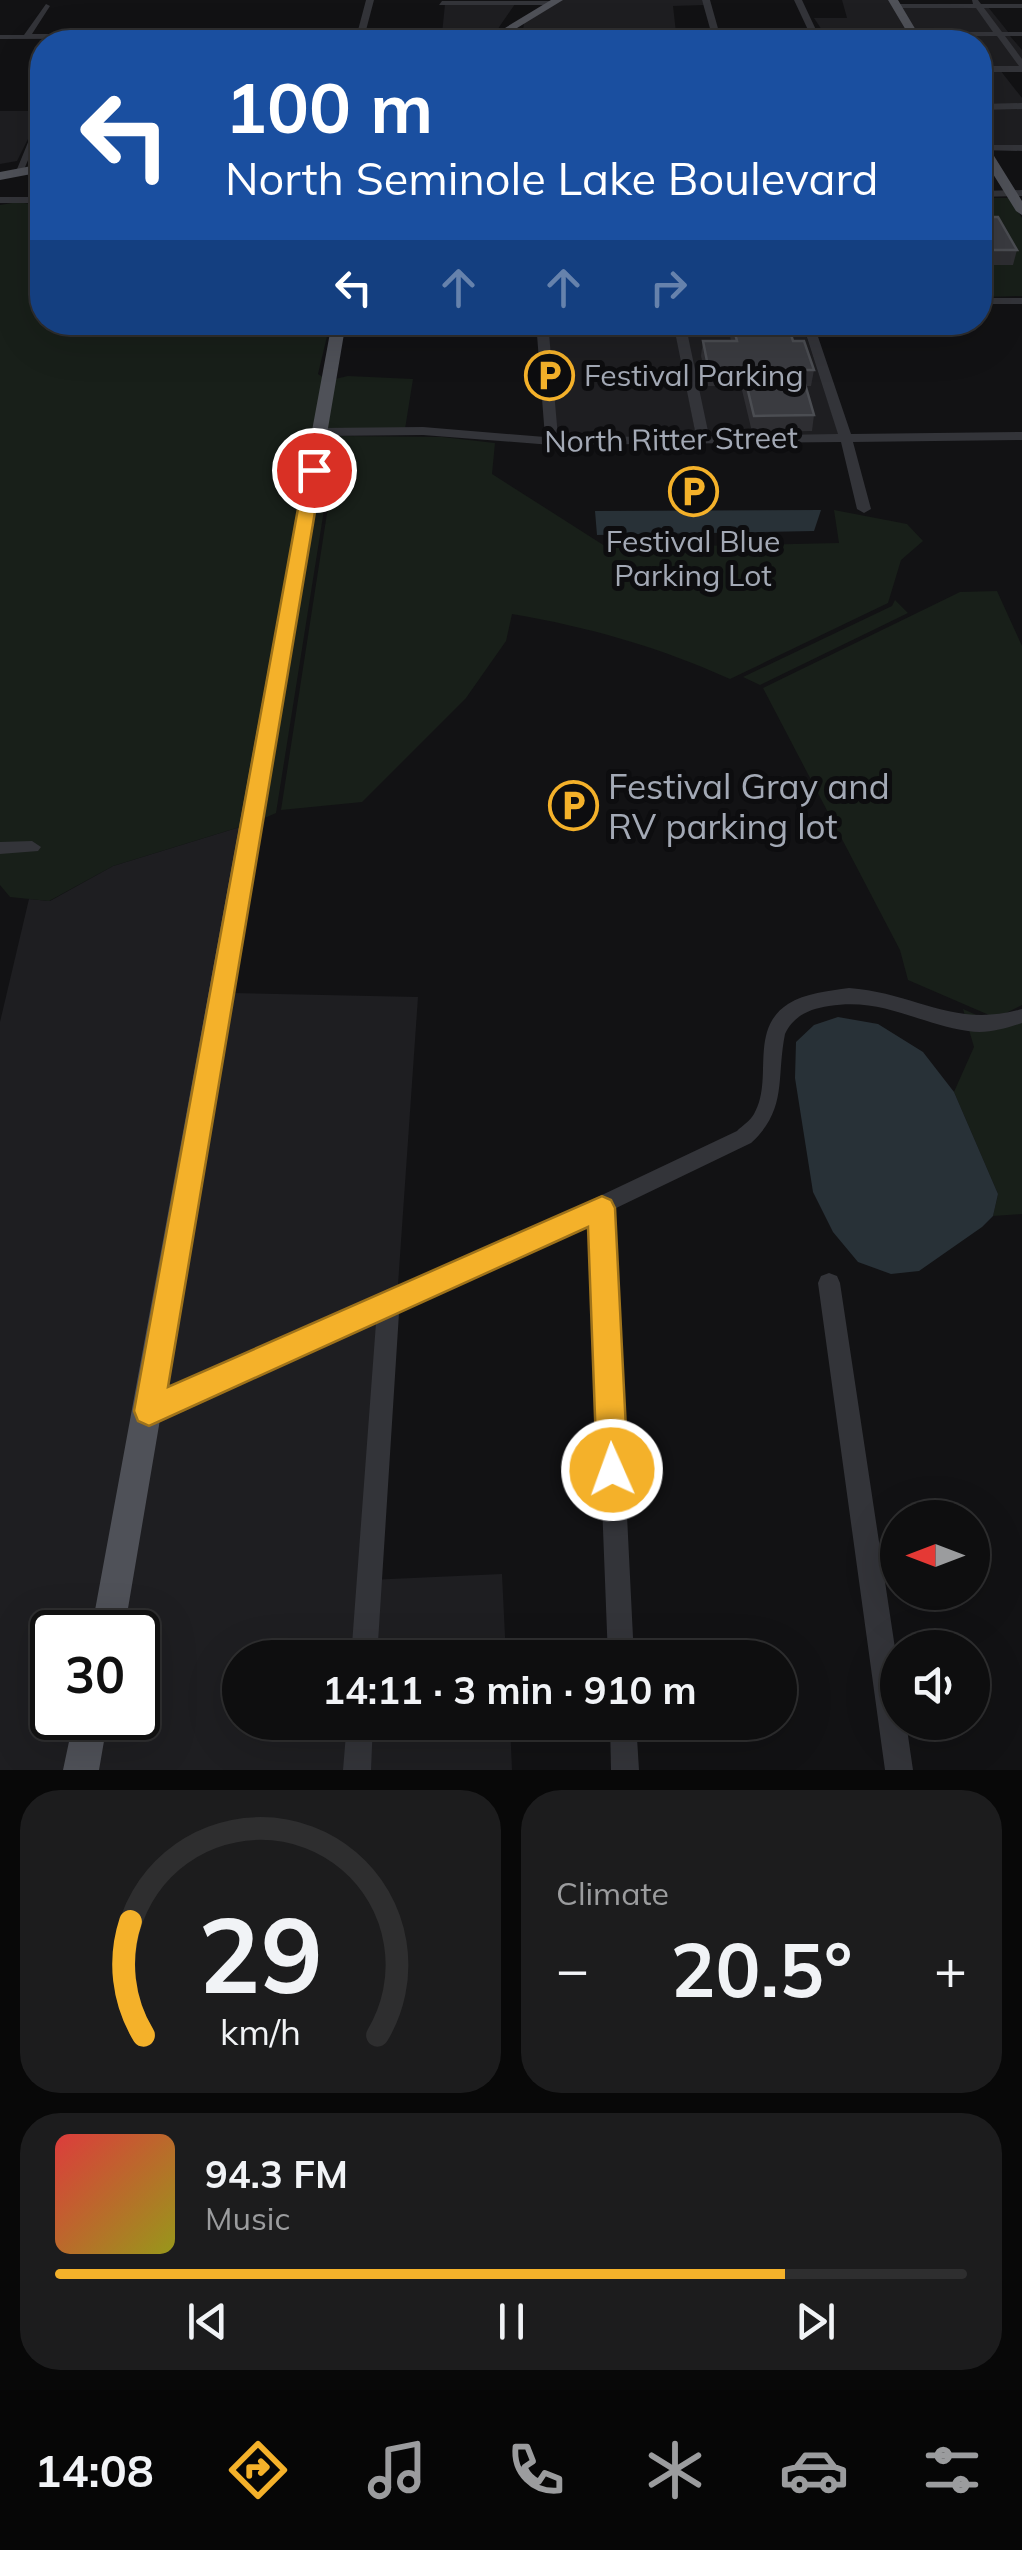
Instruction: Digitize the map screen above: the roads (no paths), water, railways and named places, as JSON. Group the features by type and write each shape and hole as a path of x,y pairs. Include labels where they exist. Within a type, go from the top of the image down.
{"main road":[{"path":"502,30 520,1"},
{"path":"524,30 555,2"},
{"path":"895,3 911,30"},
{"path":"25,152 30,155"},
{"path":"992,160 1017,193 1022,210"},
{"path":"0,173 30,166"},
{"path":"111,1610 338,335"},
{"path":"81,1770 87,1740"}],"street":[{"path":"362,30 370,0"},
{"path":"706,0 715,30"},
{"path":"798,0 812,30"},
{"path":"440,14 442,1 555,2"},
{"path":"895,3 1022,6"},
{"path":"977,3 1022,67"},
{"path":"26,36 46,6"},
{"path":"992,34 1022,34"},
{"path":"0,36 30,36"},
{"path":"992,68 1022,67"},
{"path":"992,107 1022,106"},
{"path":"18,170 30,142"},
{"path":"992,146 1022,148"},
{"path":"992,194 1017,193"},
{"path":"0,200 30,200"},
{"path":"992,301 1022,300"},
{"path":"543,335 552,441"},
{"path":"682,335 702,438"},
{"path":"811,335 846,438 864,509"},
{"name":"North Ritter Street","path":"320,432 423,431 552,441 1022,436"},
{"path":"0,848 32,847"},
{"path":"149,1411 388,1307 726,1148 761,1121 768,1100 773,1043 789,1013 803,1005 832,996 877,994 964,1025 988,1027 1022,1016"},
{"path":"602,1208 619,1640"},
{"path":"829,1282 899,1770"},
{"path":"365,1640 388,1307"},
{"path":"357,1770 359,1740"},
{"path":"624,1740 625,1770"}],"place":[{"name":"Festival Parking","path":"549,375"},
{"name":"Festival Blue Parking Lot","path":"693,492"},
{"name":"Festival Gray and RV parking lot","path":"573,806"}]}
